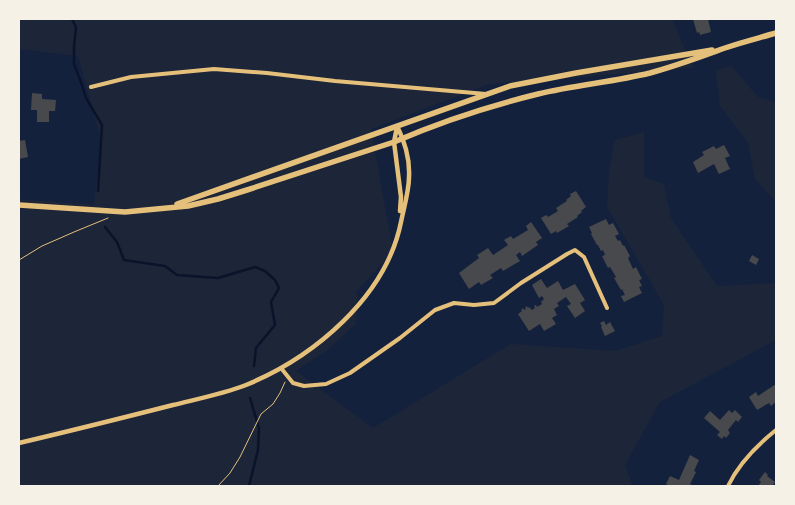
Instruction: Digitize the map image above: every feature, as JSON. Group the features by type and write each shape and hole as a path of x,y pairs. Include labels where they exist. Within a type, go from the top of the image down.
{"main road":[{"path":"19,205 116,212 188,206 218,199 288,177 394,142 463,116 513,101 651,73 776,33"},
{"path":"166,208 222,190 510,86 541,79 726,48"}],"street":[{"path":"91,86 131,77 214,69 488,94"},
{"path":"19,443 245,386 309,351 344,320 366,297 391,253 400,225 409,178 407,153 397,126"},
{"path":"397,126 394,142 401,197 400,225"},
{"path":"281,368 293,383 304,386 326,384 350,373 400,338 435,310 454,303 474,305 494,303 521,282 575,250 584,257 607,308"},
{"path":"728,486 740,465 760,443 776,430"}],"path":[{"path":"19,260 42,246 108,218"},
{"path":"218,486 230,473 261,414 273,404 287,377"}],"shaded area":[{"path":"19,19 672,19 693,68 489,84 371,129 393,252 356,292 358,298 356,324 326,351 296,371 373,428 511,344 615,351 662,336 664,305 607,207 609,171 615,140 644,132 644,177 664,184 671,218 717,286 776,283 776,340 660,402 625,465 633,486 19,486 19,199 94,205 101,140 78,56 19,49"},
{"path":"731,66 758,97 776,102 776,202 755,179 748,143 720,106 716,70"}],"building":[{"path":"693,19 708,19 711,32 700,35 699,32 697,33"},
{"path":"32,93 42,94 42,99 56,100 55,111 49,111 49,122 37,122 37,110 31,110"},
{"path":"25,140 28,157 19,159 19,141"},
{"path":"724,145 730,156 725,158 730,169 719,174 714,164 698,173 693,162 704,155 702,152 714,146 716,149"},
{"path":"576,191 586,207 578,217 567,224 569,226 557,233 556,231 551,234 541,218 546,215 548,217 558,211 556,208 567,201 571,196 570,194"},
{"path":"606,219 609,225 613,223 619,234 615,236 624,245 630,256 628,258 633,269 636,267 642,279 639,280 642,286 639,287 642,293 624,302 621,296 625,295 614,278 616,277 610,267 608,268 602,256 605,255 603,250 601,251 597,245 589,227"},
{"path":"531,222 542,238 536,242 538,245 522,256 520,252 516,255 520,261 503,271 501,268 490,275 493,278 481,285 479,282 469,289 459,273 479,258 477,255 488,248 493,255 508,245 504,240 511,236 513,239 528,230 526,226"},
{"path":"752,255 759,259 756,265 749,261"},
{"path":"541,279 547,288 558,281 563,290 575,284 585,300 580,303 585,311 575,318 567,306 571,304 566,297 557,303 559,306 554,309 557,315 552,318 556,324 544,331 540,324 529,331 518,314 523,308 524,310 526,309 527,306 532,310 535,308 534,306 536,305 537,307 542,304 541,302 544,299 542,296 539,298 532,285"},
{"path":"604,321 606,325 610,322 615,331 605,336 600,323"},
{"path":"776,384 776,402 771,406 769,403 757,410 749,397 756,392 758,396"},
{"path":"729,410 732,413 735,410 742,417 738,422 736,420 728,430 730,433 726,438 724,436 722,439 717,435 720,432 704,418 710,411 720,420"},
{"path":"690,455 699,460 690,484 694,486 670,486 666,484 670,476 679,480"},
{"path":"765,472 775,482 772,486 758,486 761,482 759,480"}],"waterway":[{"path":"72,19 76,27 74,64 86,98 102,125 98,191"},
{"path":"105,227 117,242 124,260 165,266 177,275 218,278 255,267 265,271 275,280 279,288 271,302 275,325 256,348 254,366"},
{"path":"249,486 258,450 259,428 250,398"}]}
